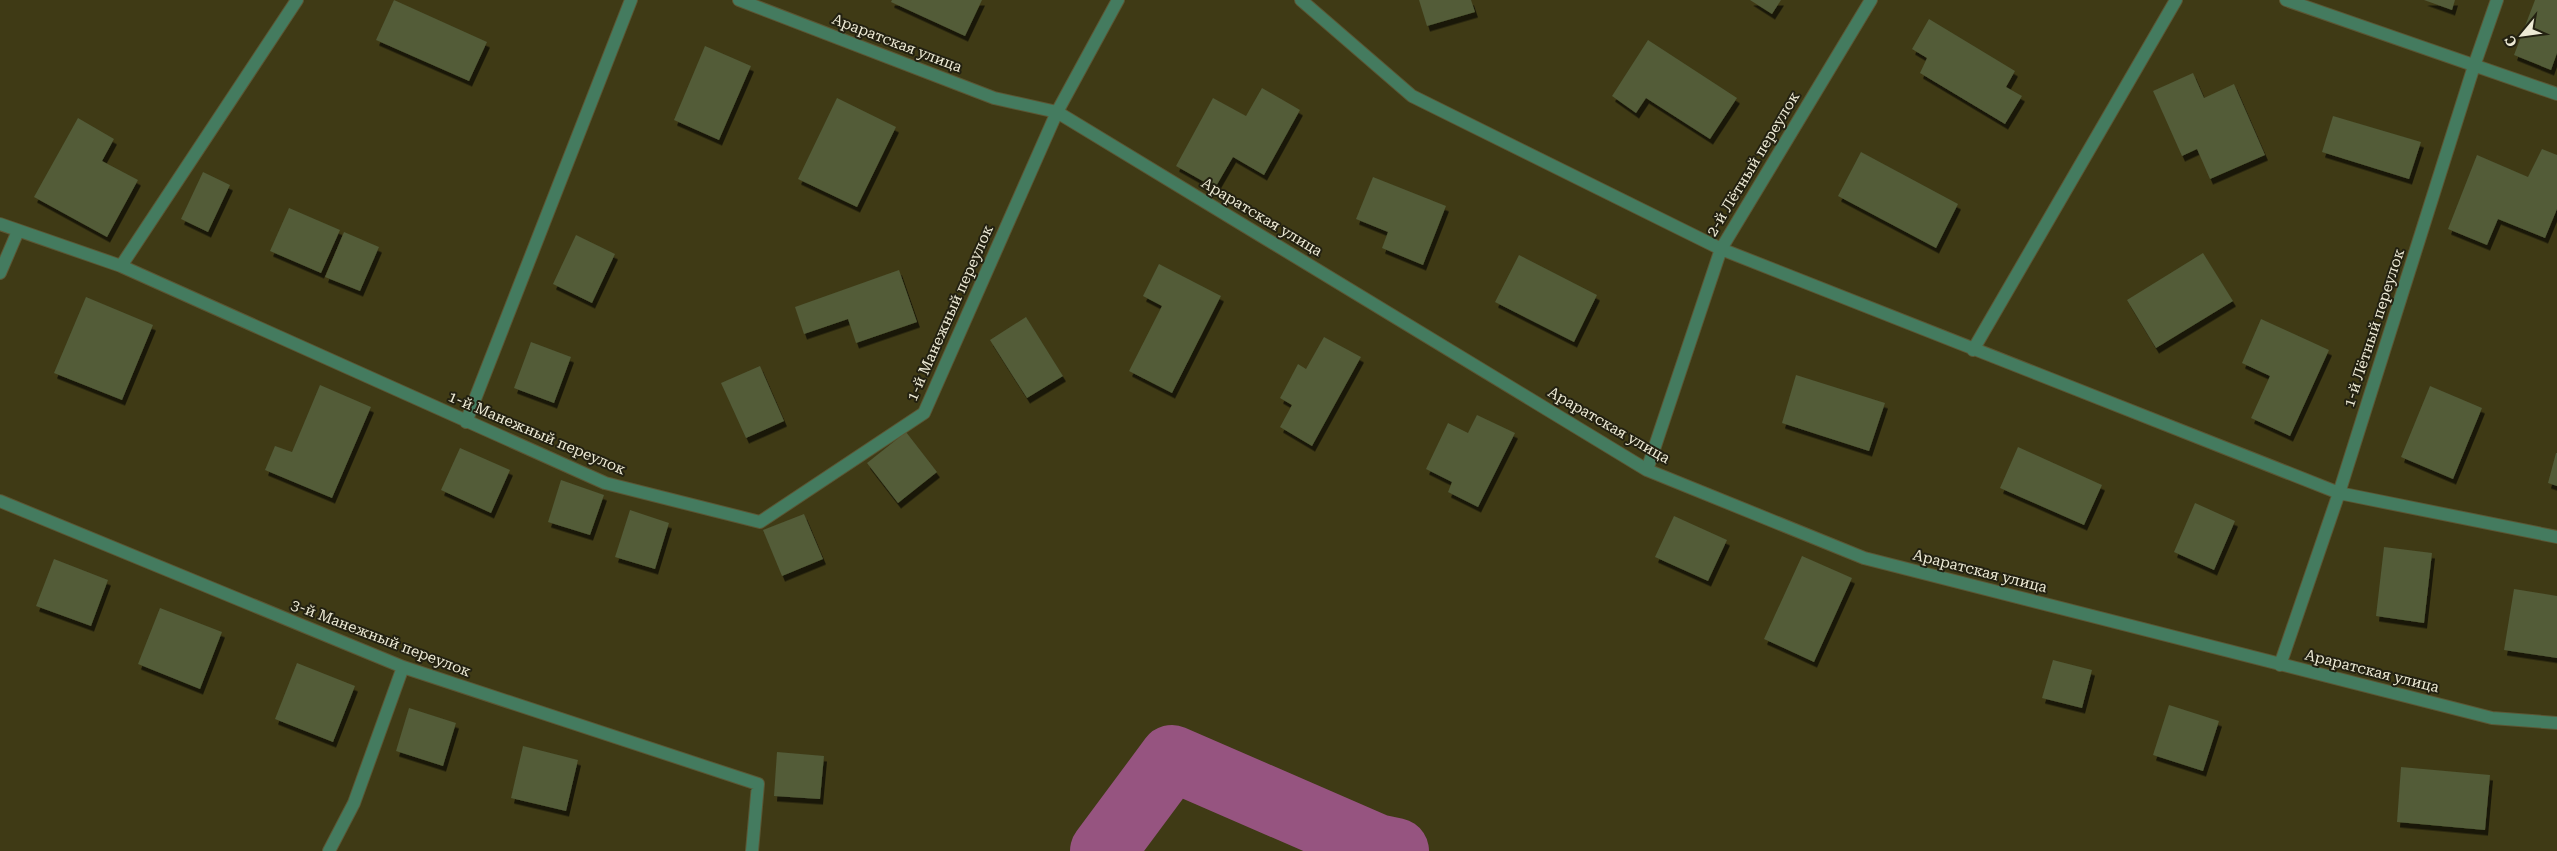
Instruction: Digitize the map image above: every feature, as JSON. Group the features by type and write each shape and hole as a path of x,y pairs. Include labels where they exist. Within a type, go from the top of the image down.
{"street":[{"path":"121,266 297,0"},
{"path":"466,422 631,0"},
{"name":"Араратская улица","path":"739,0 994,98 1057,112 1647,470 1864,558 2492,718 2557,723"},
{"name":"1-й Манежный переулок","path":"0,224 121,266 606,483 760,522 924,413 1057,112 1118,0"},
{"path":"1300,0 1412,96 1721,249 1972,350 2339,493 2557,537"},
{"name":"2-й Лётный переулок","path":"1647,470 1721,249 1871,0"},
{"path":"1972,350 2176,0"},
{"path":"2286,0 2557,94"},
{"name":"1-й Лётный переулок","path":"2280,664 2339,493 2474,66 2497,0"},
{"path":"0,273 18,231"},
{"name":"3-й Манежный переулок","path":"0,502 403,667 758,784 752,851"},
{"path":"330,851 354,803 403,667"}],"building":[{"path":"394,0 487,42 469,81 376,40"},
{"path":"892,0 982,0 965,36 891,2"},
{"path":"1419,0 1471,0 1475,12 1427,26"},
{"path":"1750,0 1781,0 1772,14"},
{"path":"2424,0 2455,0 2452,10"},
{"path":"2535,0 2557,0 2557,53 2551,70 2514,55"},
{"path":"1929,19 2015,71 2006,87 2022,96 2005,124 1920,73 1927,58 1912,49"},
{"path":"1648,40 1737,98 1710,139 1646,98 1636,113 1612,96"},
{"path":"705,46 751,66 719,140 674,120"},
{"path":"2193,73 2204,98 2234,84 2265,155 2210,179 2197,149 2182,156 2153,91"},
{"path":"1262,88 1300,110 1264,175 1233,157 1215,188 1176,166 1213,98 1246,116"},
{"path":"837,98 896,127 857,207 798,179"},
{"path":"2333,116 2421,142 2409,179 2322,152"},
{"path":"78,118 114,139 102,161 138,180 107,237 34,197"},
{"path":"2542,149 2557,155 2557,209 2545,238 2498,219 2487,245 2448,229 2477,155 2528,177"},
{"path":"1861,152 1958,204 1936,248 1838,196"},
{"path":"203,172 230,185 208,232 181,219"},
{"path":"1373,177 1446,206 1423,265 1382,248 1388,232 1356,219"},
{"path":"289,208 340,230 321,273 270,251"},
{"path":"344,232 379,247 360,291 325,277"},
{"path":"576,235 615,254 592,303 553,284"},
{"path":"2203,253 2233,301 2156,348 2127,300"},
{"path":"1519,255 1597,295 1574,342 1495,302"},
{"path":"1159,264 1221,296 1172,393 1129,371 1162,306 1143,296"},
{"path":"899,270 917,322 856,343 848,319 804,334 795,307"},
{"path":"86,297 153,325 122,400 54,373"},
{"path":"1026,317 1063,376 1027,398 990,340"},
{"path":"2261,319 2329,350 2290,436 2251,418 2270,376 2242,363"},
{"path":"1324,337 1361,357 1312,446 1280,427 1292,405 1280,398 1298,364 1306,369"},
{"path":"531,342 571,357 554,403 514,388"},
{"path":"760,366 784,421 746,438 721,383"},
{"path":"1796,375 1885,403 1869,451 1782,423"},
{"path":"320,385 371,407 332,498 265,470 275,446 292,452"},
{"path":"2430,386 2482,408 2453,479 2401,457"},
{"path":"1477,415 1515,433 1478,507 1448,492 1452,482 1426,469 1448,423 1468,433"},
{"path":"906,432 937,472 898,503 867,463"},
{"path":"2018,447 2102,485 2084,525 2000,488"},
{"path":"460,448 510,470 491,513 441,490"},
{"path":"2557,453 2557,486 2548,483"},
{"path":"561,480 604,495 590,535 548,522"},
{"path":"2195,503 2235,521 2214,570 2174,552"},
{"path":"630,510 669,523 655,569 615,557"},
{"path":"804,514 823,559 782,576 763,530"},
{"path":"1674,516 1727,540 1708,581 1655,557"},
{"path":"2384,547 2432,553 2424,623 2376,616"},
{"path":"1802,556 1852,578 1814,662 1764,639"},
{"path":"54,559 108,580 91,626 36,606"},
{"path":"2514,589 2557,596 2557,658 2504,650"},
{"path":"160,608 222,632 200,689 138,664"},
{"path":"2053,660 2092,670 2082,708 2042,698"},
{"path":"297,663 355,686 333,742 275,719"},
{"path":"2169,705 2219,721 2203,771 2153,755"},
{"path":"409,708 456,723 443,766 396,751"},
{"path":"523,746 578,760 566,811 511,798"},
{"path":"777,752 824,756 820,799 774,796"},
{"path":"2401,767 2490,775 2485,830 2397,822"}],"waterway":[{"path":"1103,851 1172,758 1377,847 1396,851"}]}
